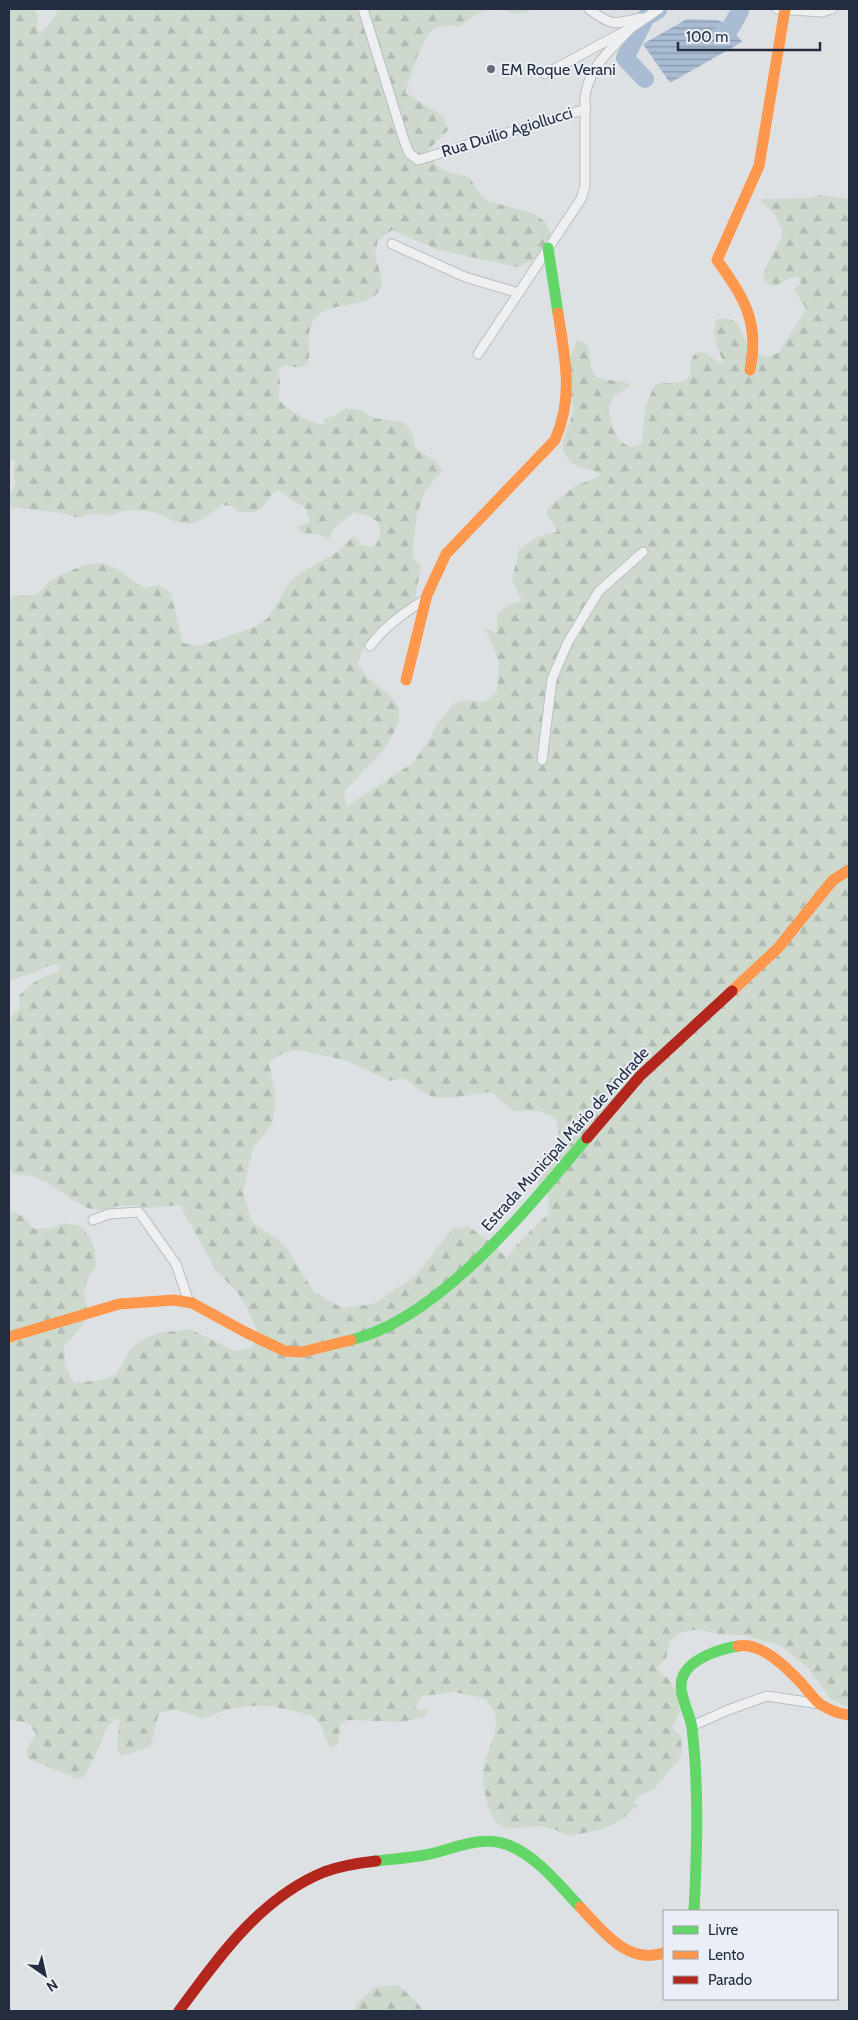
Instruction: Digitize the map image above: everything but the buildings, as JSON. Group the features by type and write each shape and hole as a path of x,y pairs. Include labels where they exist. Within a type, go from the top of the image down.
{"street":[{"name":"Rua Duilio Agiollucci","path":"363,9 391,102 409,153 418,160 586,109"},
{"path":"589,9 606,22 617,23 646,17"},
{"path":"545,74 631,28 659,9"},
{"path":"750,370 755,352 753,325 734,283 717,260 759,166 782,9 822,12 832,9"},
{"path":"478,354 580,199 584,186 587,85 593,70 631,28"},
{"path":"392,244 465,277 519,293"},
{"path":"406,680 426,599 446,554 555,440 562,424 566,408 567,369 548,248"},
{"path":"542,760 552,680 568,642 599,591 643,552"},
{"path":"370,646 381,632 406,611 426,599"},
{"name":"Estrada Municipal Mário de Andrade","path":"9,1337 119,1304 174,1300 188,1302 285,1351 302,1352 369,1336 411,1314 453,1281 514,1223 640,1076 778,948 834,880 849,870"},
{"path":"93,1220 109,1214 139,1212 176,1264 188,1302"},
{"path":"694,1910 698,1840 692,1726 682,1693 682,1678 687,1669 695,1662 727,1648 746,1645 760,1649 792,1673 820,1704"},
{"path":"692,1726 767,1696 820,1704 839,1714 849,1715"},
{"path":"179,2011 196,1987 250,1923 280,1896 306,1880 325,1872 359,1863 425,1855 489,1841 507,1844 527,1855 611,1940 630,1953 644,1957 663,1953"}],"green space":[{"path":"9,9 34,9 38,16 37,31 40,32 49,25 59,9 491,9 479,13 460,26 442,26 433,29 427,36 418,54 405,93 443,116 448,130 428,150 435,163 443,170 469,177 478,191 488,201 536,214 547,224 552,237 545,252 517,267 439,250 392,230 378,240 375,255 383,283 377,293 359,303 335,307 320,314 310,328 309,354 305,365 297,367 285,365 278,370 280,380 279,398 285,406 298,415 313,422 323,424 327,417 332,417 346,408 361,410 374,418 404,422 413,435 416,450 435,461 443,471 427,489 418,514 413,559 421,565 415,600 401,615 387,620 380,631 363,649 358,664 367,677 390,695 399,708 399,723 385,748 344,792 347,806 413,763 430,738 436,725 455,703 470,700 485,702 497,692 499,662 485,628 497,633 497,613 511,604 522,601 512,580 519,550 537,537 557,532 556,527 547,516 547,509 575,486 601,475 576,466 564,453 563,441 573,411 565,381 577,341 581,341 588,346 591,368 596,377 630,384 629,387 614,396 608,407 613,429 619,439 628,446 635,447 639,445 642,442 645,407 655,385 686,380 689,376 692,358 697,352 706,353 719,363 723,362 714,330 717,319 726,318 732,320 737,324 749,346 754,351 769,357 779,352 804,313 806,308 793,289 801,283 799,277 790,278 773,287 763,278 766,266 783,234 776,216 762,202 762,199 807,198 822,195 849,199 849,1708 830,1698 807,1667 780,1645 743,1635 718,1634 697,1629 680,1633 670,1641 666,1658 656,1669 668,1678 677,1695 680,1712 672,1727 681,1736 682,1753 677,1762 655,1788 639,1796 634,1801 635,1805 638,1805 626,1816 612,1825 599,1830 569,1836 554,1829 539,1826 507,1829 496,1821 491,1814 486,1799 483,1782 485,1760 496,1722 493,1709 486,1699 455,1692 422,1696 415,1707 418,1710 429,1709 424,1717 401,1722 347,1720 341,1724 337,1745 332,1748 320,1724 311,1716 272,1707 249,1706 227,1710 203,1719 178,1710 160,1712 150,1747 122,1756 118,1749 120,1720 116,1718 108,1726 88,1771 83,1777 78,1779 27,1758 27,1749 36,1733 29,1724 14,1720 9,1721 9,1210 22,1216 34,1229 51,1228 64,1223 80,1226 90,1237 95,1250 96,1266 87,1279 84,1294 87,1309 83,1325 64,1347 65,1364 74,1383 102,1380 116,1374 132,1347 146,1338 159,1333 190,1329 235,1351 250,1348 260,1337 246,1306 237,1292 215,1269 180,1205 149,1208 133,1205 117,1206 103,1211 88,1208 48,1183 33,1176 15,1174 9,1168 10,1019 20,1008 19,996 23,991 36,981 58,972 60,967 51,965 11,980 9,984 9,597 37,594 61,574 88,564 104,563 119,570 144,588 159,585 171,593 183,643 199,646 254,627 268,618 292,578 339,551 352,537 355,537 361,545 371,547 376,545 380,530 377,521 354,512 334,528 329,539 319,534 302,533 297,527 310,521 304,506 294,502 278,490 274,492 263,507 255,512 240,512 231,506 222,505 203,519 190,524 176,522 153,512 137,510 122,511 110,516 94,513 80,518 56,512 9,507 9,495 16,483 13,473 16,462 12,459 9,460","holes":["298,1050 345,1060 389,1081 404,1078 421,1091 438,1098 453,1098 491,1092 513,1111 540,1111 555,1118 558,1126 558,1140 549,1158 538,1169 538,1186 548,1196 549,1213 518,1243 507,1259 492,1243 467,1226 452,1229 415,1276 373,1304 342,1308 314,1292 287,1249 277,1239 252,1222 243,1193 253,1147 272,1124 275,1092 269,1062 283,1053"]},
{"path":"499,9 532,9 512,13"},
{"path":"398,1985 415,2000 423,2011 354,2011 356,2004 375,1987"}],"water":[{"path":"687,19 717,20 730,26 742,42 670,83 643,44"}],"waterway":[{"path":"645,79 625,58 646,17 658,10"},
{"path":"722,34 731,27 740,11"}],"traffic: fast":[{"path":"548,248 558,313"},
{"path":"351,1340 384,1328 417,1309 450,1285 511,1226 587,1138"},
{"path":"694,1910 697,1842 696,1773 692,1728 682,1695 681,1682 687,1670 699,1659 723,1649 738,1646"},
{"path":"376,1861 425,1855 477,1842 498,1842 529,1856 580,1907"}],"traffic: slow":[{"path":"750,370 753,353 751,324 742,299 717,260 759,166 785,9"},
{"path":"406,680 427,595 446,554 555,440 561,424 566,393 565,362 558,313"},
{"path":"732,991 778,948 833,880 849,870"},
{"path":"9,1337 119,1304 174,1300 192,1303 285,1351 302,1352 351,1340"},
{"path":"738,1646 747,1646 765,1652 789,1671 820,1704 834,1711 849,1715"},
{"path":"580,1907 607,1935 627,1950 638,1954 663,1953"}],"traffic: jam":[{"path":"587,1138 640,1076 732,991"},
{"path":"179,2011 242,1931 280,1897 301,1883 324,1872 349,1865 376,1861"}],"place":[{"name":"EM Roque Verani","path":"491,69"}]}
